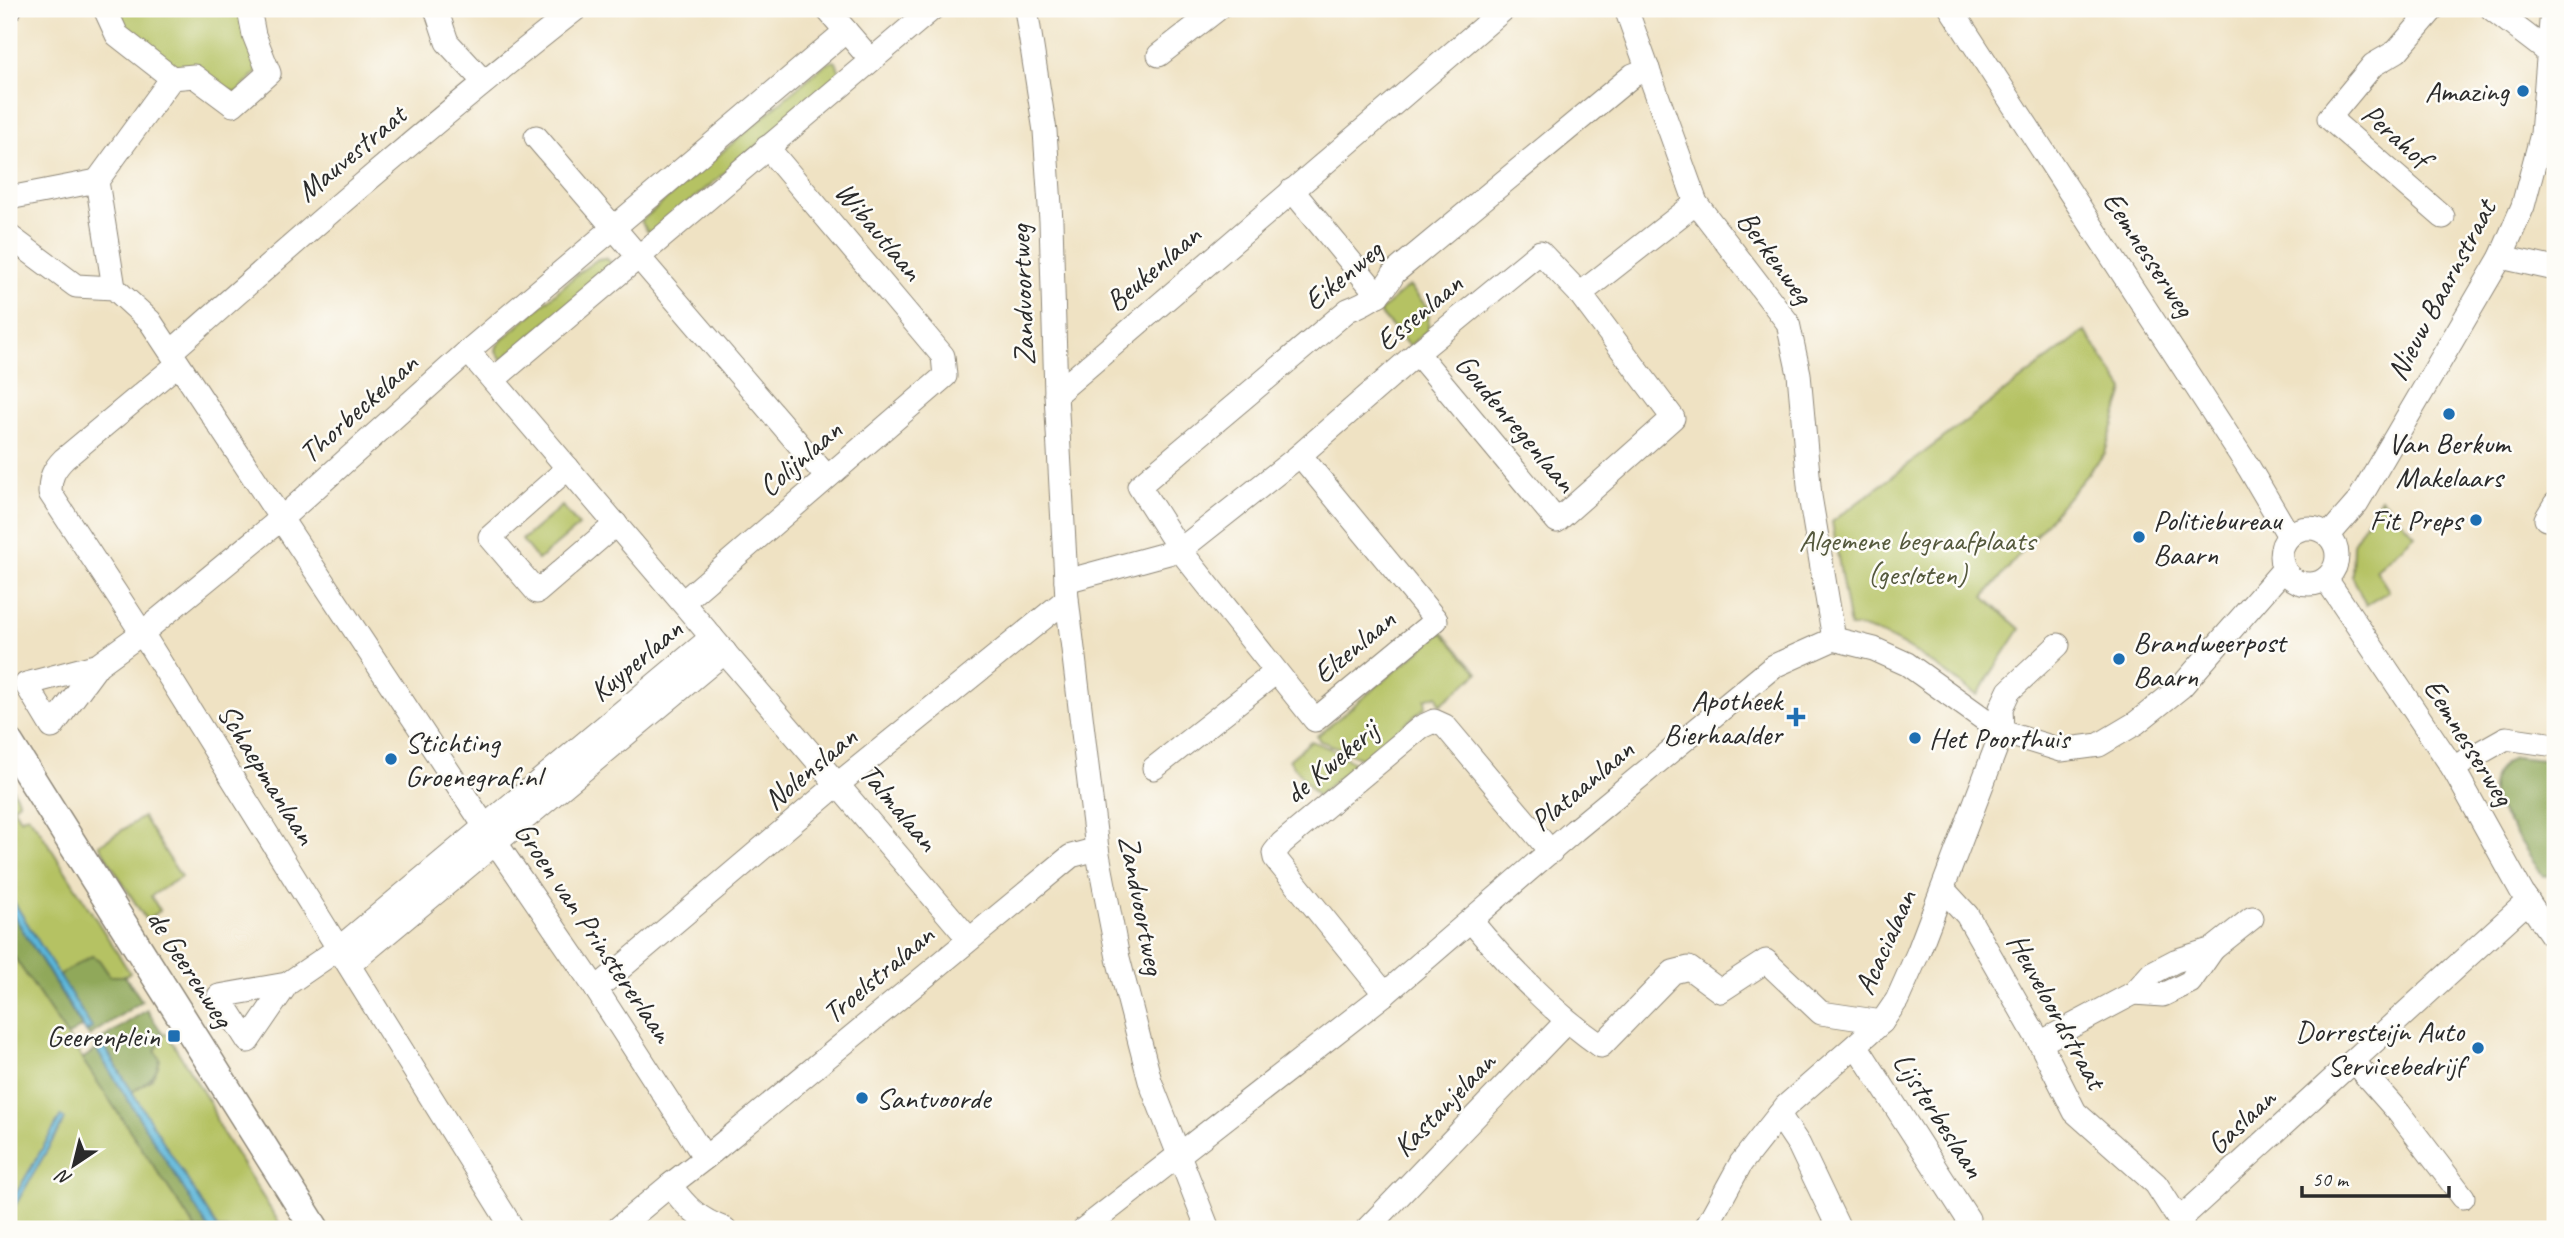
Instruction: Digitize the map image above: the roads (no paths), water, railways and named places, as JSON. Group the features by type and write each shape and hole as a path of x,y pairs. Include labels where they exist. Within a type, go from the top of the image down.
{"main road":[{"name":"de Geerenweg","path":"9,743 316,1229"}],"street":[{"path":"105,9 117,35 172,78 194,76 233,105 269,73 254,35 248,9"},
{"path":"436,9 447,42 484,82"},
{"name":"Mauvestraat","path":"50,494 50,481 54,470 64,459 484,82 576,9"},
{"path":"827,9 870,60"},
{"path":"493,380 932,9"},
{"name":"Zandvoortweg","path":"1026,9 1045,131 1067,590 1097,849 1118,958 1146,1069 1208,1229"},
{"name":"Beukenlaan","path":"1056,394 1504,9"},
{"name":"Berkenweg","path":"1626,9 1696,203 1788,323 1799,374 1810,496 1834,639"},
{"name":"Eemnesserweg","path":"1951,9 2249,467 2289,536"},
{"name":"Perahof","path":"2434,9 2397,51 2373,65 2329,118 2443,217"},
{"path":"2492,9 2551,51"},
{"name":"Nieuw Baarnstraat","path":"2329,535 2357,503 2501,257 2523,206 2542,134 2551,51 2552,9"},
{"path":"1160,55 1215,10"},
{"name":"Thorbeckelaan","path":"142,633 282,518 468,351 846,31"},
{"name":"Eikenweg","path":"1180,550 1139,486 1348,310 1367,303 1378,295 1404,264 1633,75 1648,69"},
{"path":"9,198 97,181 172,78"},
{"path":"536,137 827,477"},
{"name":"Wibautlaan","path":"767,147 943,356"},
{"path":"9,236 76,286 114,288 97,181"},
{"path":"1292,190 1378,295"},
{"path":"1580,294 1696,203"},
{"name":"Essenlaan","path":"1180,550 1300,455 1417,353 1540,252 1580,294"},
{"path":"2501,257 2555,269"},
{"name":"Groen van Prinstererlaan","path":"114,288 150,321 175,357 596,989 705,1158"},
{"name":"Goudenregenlaan","path":"1417,353 1557,521 1673,418 1580,294"},
{"name":"Talmalaan","path":"468,351 969,939"},
{"name":"Colijnlaan","path":"682,602 945,376 943,356"},
{"name":"Elzenlaan","path":"1180,550 1315,720 1436,620 1300,455"},
{"path":"568,468 489,537 537,592 616,524"},
{"name":"Schaepmanlaan","path":"50,494 142,633 513,1229"},
{"path":"2555,504 2546,519 2555,520"},
{"path":"2304,528 2312,528 2329,535 2337,553 2337,563 2326,579 2315,584 2302,585 2283,570 2280,552 2289,536 2304,528"},
{"path":"1067,590 1180,550"},
{"path":"1834,639 1874,649 1907,664 2002,732 2062,750 2099,745 2136,723 2181,687 2283,570"},
{"name":"Eemnesserweg","path":"2326,579 2453,768 2528,901 2555,940"},
{"name":"Nolenslaan","path":"596,989 1067,590"},
{"path":"98,665 142,633"},
{"name":"Plataanlaan","path":"1084,1229 1385,994 1774,666 1834,639"},
{"name":"Kuyperlaan","path":"344,957 719,645"},
{"name":"Acacialaan","path":"1705,1229 1741,1163 1786,1106 1882,1022 1897,1000 1943,889 1949,866 2002,732 2001,708 2009,691 2058,645"},
{"path":"1154,768 1276,672"},
{"name":"de Kwekerij","path":"1385,994 1275,858 1274,853 1282,843 1421,727 1434,721 1445,726 1551,852"},
{"path":"2453,768 2507,738 2555,745"},
{"name":"Troelstralaan","path":"705,1158 1071,856 1097,849"},
{"name":"Heuveloordstraat","path":"1943,889 1967,915 2076,1112 2156,1185 2182,1225"},
{"name":"Gaslaan","path":"2182,1225 2353,1061 2528,901"},
{"path":"2040,1044 2134,993 2152,973 2175,961 2213,949 2252,918"},
{"name":"Lijsterbeslaan","path":"1471,922 1566,1022 1601,1046 1673,972 1689,968 1720,991 1766,961 1821,1013 1882,1022"},
{"path":"287,984 344,957"},
{"name":"Kastanjelaan","path":"1367,1229 1566,1022"},
{"name":"Lijsterbeslaan","path":"1856,1045 1968,1219"},
{"path":"2353,1061 2399,1113 2463,1197"},
{"path":"1780,1115 1800,1145 1839,1229"},
{"path":"617,1229 705,1158"},
{"path":"670,1185 688,1209 713,1225 725,1229"}],"water":[{"path":"9,894 92,1028 86,1032 9,908"},
{"path":"102,1046 218,1229 209,1229 98,1052 97,1049"},
{"path":"61,1116 65,1119 9,1216 9,1206"}],"place":[{"name":"Amazing","path":"2523,91"},
{"name":"Van Berkum Makelaars","path":"2449,414"},
{"name":"Fit Preps","path":"2476,520"},
{"name":"Politiebureau Baarn","path":"2139,537"},
{"name":"Brandweerpost Baarn","path":"2119,659"},
{"name":"Apotheek Bierhaalder","path":"1796,717"},
{"name":"Het Poorthuis","path":"1915,738"},
{"name":"Stichting Groenegraf.nl","path":"391,759"},
{"name":"Geerenplein","path":"174,1036"},
{"name":"Dorresteijn Auto Servicebedrijf","path":"2478,1048"},
{"name":"Santvoorde","path":"862,1098"}],"park label":[{"name":"Algemene begraafplaats (gesloten)","path":"1917,557"}]}
